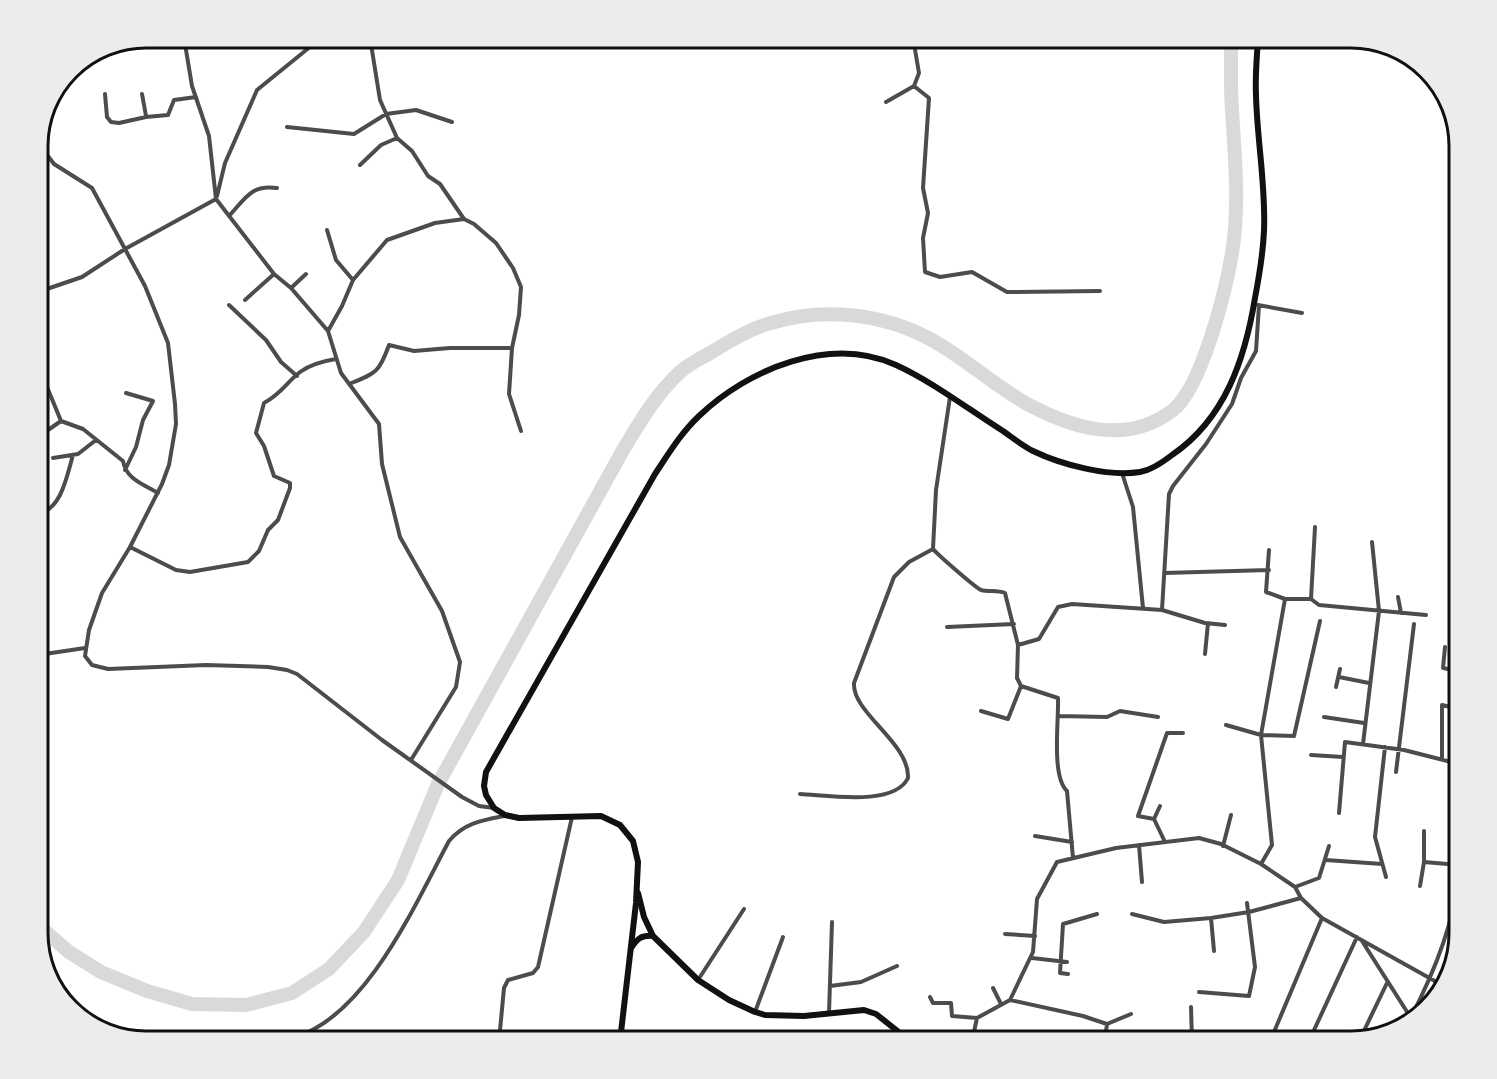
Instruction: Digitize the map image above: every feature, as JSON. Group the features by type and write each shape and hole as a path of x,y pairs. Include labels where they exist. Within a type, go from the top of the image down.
{"main road":[{"path":"621,1031 636,903 637,854 633,840 625,829 601,816 519,818 505,816 494,808 485,791 486,772 655,474 681,435 717,400 758,375 782,364 842,354 873,357 895,364 1032,450 1053,459 1110,473 1142,472 1159,465 1192,442 1227,394 1237,370 1257,304 1264,232 1256,94 1258,48"},
{"path":"637,882 644,917 653,936 698,980 729,1000 765,1016 804,1016 864,1010 876,1014 897,1031"},
{"path":"631,948 638,938 646,935 653,936"}],"street":[{"path":"186,48 196,97 209,136 216,199 274,274 291,288 328,331 340,373 379,424 382,464 400,537 442,611 460,662 456,687 411,760"},
{"path":"48,289 82,278 125,249 216,199 225,163 258,90 309,48"},
{"path":"371,48 380,100 397,138 412,151 428,176 440,184 464,219 474,224 496,243 513,268 521,287 519,315 512,348 509,394 520,431"},
{"path":"886,102 915,86 919,73 915,48"},
{"path":"915,86 929,98 923,188 928,213 923,238 925,272 940,277 972,272 1006,292 1100,291"},
{"path":"142,93 146,117"},
{"path":"105,94 107,117 111,122 119,123 168,115 174,100 196,97"},
{"path":"287,127 354,134 386,114 416,110 452,122"},
{"path":"360,165 381,145 397,138"},
{"path":"48,156 54,164 92,188 145,285 168,343 176,424 169,465 158,493 130,547 102,593 85,648 85,656 92,665 108,669 206,665 286,670 297,674 382,740 462,797 479,806 494,808"},
{"path":"229,216 256,188 265,186 277,188"},
{"path":"328,331 353,280 387,240 435,223 464,219"},
{"path":"327,230 336,260 353,280"},
{"path":"245,300 274,274"},
{"path":"291,288 306,274"},
{"path":"1162,609 1169,494 1232,404 1240,378 1256,351 1257,304 1302,313"},
{"path":"229,305 266,340 281,362 297,376"},
{"path":"349,384 373,374 382,364 389,345 414,351 450,348 512,348"},
{"path":"130,547 176,570 190,572 248,562 259,551 268,530 278,520 290,488 290,483 274,476 264,446 256,432 264,403 276,397 297,376 319,362 336,359"},
{"path":"48,393 61,421 83,429 123,461 129,476 158,493"},
{"path":"125,470 136,447 142,420 153,401 126,393"},
{"path":"933,549 936,490 950,398"},
{"path":"48,430 61,421"},
{"path":"53,458 78,454 96,440"},
{"path":"48,510 56,501 74,455"},
{"path":"1122,472 1133,507 1143,608"},
{"path":"1311,599 1315,527"},
{"path":"1363,744 1379,610 1372,542"},
{"path":"933,549 975,587 984,591 996,590 1005,593 1018,645 1017,678 1021,686 1058,698 1057,758 1061,786 1067,791 1073,858"},
{"path":"800,794 868,796 894,792 906,783 908,772 905,762 862,705 853,689 894,577 909,562 933,549"},
{"path":"1269,550 1266,592 1285,599 1311,599 1319,605 1426,615"},
{"path":"1164,573 1269,570"},
{"path":"1398,597 1401,613"},
{"path":"1261,864 1272,845 1261,735 1285,599"},
{"path":"1018,645 1039,639 1058,607 1072,604 1162,609 1208,623 1225,625"},
{"path":"1226,725 1261,735 1294,736 1320,621"},
{"path":"1205,654 1208,623"},
{"path":"947,627 1014,624"},
{"path":"1396,772 1414,624"},
{"path":"1445,647 1443,668 1449,669"},
{"path":"48,654 85,648"},
{"path":"1336,687 1340,669"},
{"path":"1339,677 1369,682"},
{"path":"981,711 1008,719 1021,686"},
{"path":"1442,759 1442,705 1449,707"},
{"path":"1059,716 1107,717 1120,711 1158,717"},
{"path":"1324,717 1364,723"},
{"path":"1154,819 1138,816 1167,733 1183,733"},
{"path":"1339,813 1344,742 1404,750 1449,761"},
{"path":"1385,747 1375,837 1386,877"},
{"path":"1311,755 1344,757"},
{"path":"1154,819 1160,806"},
{"path":"1223,846 1231,815"},
{"path":"308,1031 323,1023 364,987 388,954 455,833 475,822 505,816"},
{"path":"500,1031 504,988 508,980 533,973 538,967 572,816"},
{"path":"1154,819 1165,842"},
{"path":"1420,886 1424,862 1424,831"},
{"path":"1035,836 1071,842"},
{"path":"1010,1000 1032,958 1037,899 1057,862 1116,848 1199,838 1223,846 1261,864 1294,887 1301,898 1322,918 1436,982"},
{"path":"1139,845 1142,882"},
{"path":"1294,887 1319,878 1329,846"},
{"path":"1326,860 1382,864"},
{"path":"1424,862 1449,864"},
{"path":"1132,914 1164,922 1211,918 1249,912 1301,898"},
{"path":"1199,992 1249,996 1255,967 1247,903"},
{"path":"698,980 744,909"},
{"path":"1068,974 1060,973 1063,924 1097,914"},
{"path":"1211,918 1214,951"},
{"path":"1274,1031 1322,918"},
{"path":"829,1013 832,922"},
{"path":"1420,1002 1431,979 1449,923"},
{"path":"1005,934 1035,936"},
{"path":"755,1012 783,937"},
{"path":"1360,939 1408,1013"},
{"path":"1314,1031 1360,939"},
{"path":"1032,958 1067,963"},
{"path":"830,986 861,982 897,966"},
{"path":"1364,1030 1387,982"},
{"path":"993,988 1001,1004"},
{"path":"930,997 933,1003 951,1003 952,1016 977,1018 1010,1000 1083,1016 1107,1024 1131,1014"},
{"path":"1191,1007 1192,1031"},
{"path":"974,1031 977,1018"},
{"path":"1106,1031 1107,1024"}],"waterway":[{"path":"48,934 69,952 101,972 147,991 192,1004 246,1005 292,993 329,969 364,932 398,880 438,784 642,419 663,390 684,369 749,331 771,323 811,315 852,315 872,318 892,323 930,339 1020,400 1068,422 1103,430 1121,430 1156,421 1173,410 1184,398 1203,360 1218,313 1232,253 1235,233 1236,171 1231,48"}]}
